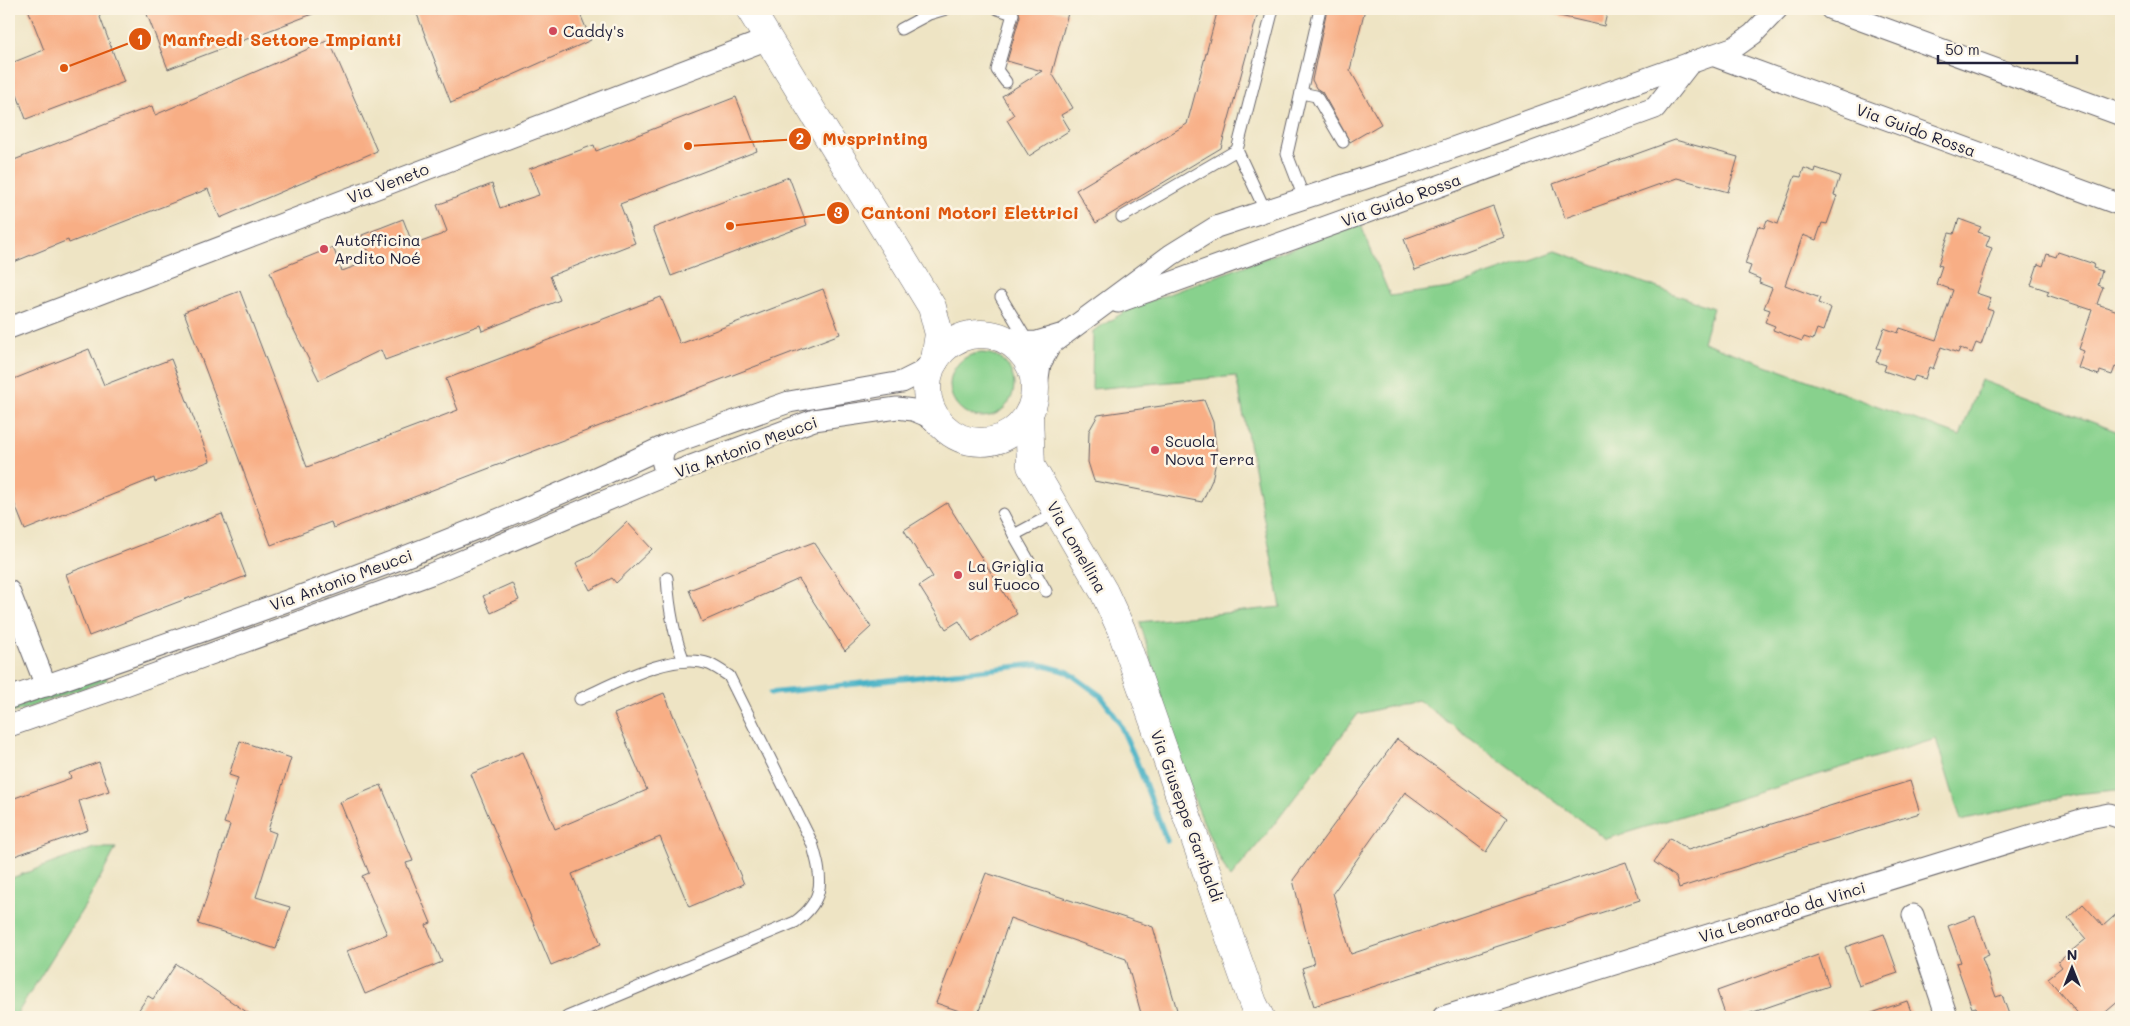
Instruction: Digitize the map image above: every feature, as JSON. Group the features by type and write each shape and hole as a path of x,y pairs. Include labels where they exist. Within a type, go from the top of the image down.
{"main road":[{"path":"750,9 932,307 944,318 981,334 1020,343 1032,366 1037,385 1034,404 1029,416 1006,435 985,442 966,442 954,437 939,424 932,414 927,396 928,377 935,360 939,334 932,307"},
{"path":"935,360 945,347 957,339 981,334"},
{"name":"Via Lomellina","path":"1029,416 1030,466 1104,592 1120,629"},
{"path":"985,442 1030,466"},
{"name":"Via Giuseppe Garibaldi","path":"1120,629 1257,1013"}],"street":[{"name":"Via Guido Rossa","path":"1037,385 1043,355 1051,344 1092,311 1171,255 1216,227 1411,163 1712,55 1735,46 1754,34 1777,9"},
{"path":"1831,9 2121,115"},
{"name":"Via Veneto","path":"9,328 768,39"},
{"name":"Via Guido Rossa","path":"1712,55 2121,205"},
{"name":"Via Guido Rossa","path":"1092,311 1655,108 1690,62"},
{"name":"Via Guido Rossa","path":"1020,343 1046,340 1063,334"},
{"name":"Via Antonio Meucci","path":"9,698 109,665 431,547 610,472 667,445 789,402 902,382 920,373 935,360"},
{"name":"Via Antonio Meucci","path":"9,726 431,574 667,475 814,420 897,408 913,410 939,424"},
{"name":"Via Antonio Meucci","path":"667,445 662,452 661,461 667,475"},
{"path":"9,591 46,686"},
{"name":"Via Leonardo da Vinci","path":"1443,1017 2084,819 2109,814 2121,818"},
{"path":"1913,915 1947,1017"}],"lane":[{"path":"901,29 929,14 946,9"},
{"path":"998,9 1013,14 997,70 1006,82"},
{"path":"1265,210 1237,150 1273,9"},
{"path":"1304,198 1287,154 1320,9"},
{"path":"1301,93 1316,96 1343,142"},
{"path":"1122,217 1237,150"},
{"path":"1001,297 1020,343"},
{"path":"1014,534 1057,512"},
{"path":"1003,514 1046,590"},
{"path":"667,578 670,612 677,642 684,661"},
{"path":"567,1017 795,922 810,911 817,895 820,871 812,843 729,676 708,664 684,661 653,668 580,699"}],"green space":[{"path":"1360,223 1390,296 1450,288 1556,251 1713,308 1703,342 1960,436 1981,380 2121,433 2121,793 2116,790 2074,794 1961,820 1936,739 1606,839 1418,700 1358,714 1269,831 1230,878 1201,817 1189,785 1140,622 1281,607 1236,376 1092,389 1093,331 1131,308"},
{"path":"976,353 988,353 1005,362 1012,373 1014,385 1012,397 1005,408 988,417 976,417 964,412 955,403 950,391 950,379 955,367 964,358"},
{"path":"106,675 107,680 9,714 9,709"},
{"path":"94,848 116,848 89,899 15,1017 9,1017 9,879"}],"building":[{"path":"28,9 97,9 124,82 26,119 9,73 9,64 44,50"},
{"path":"145,9 323,9 323,10 168,69"},
{"path":"415,9 578,9 591,40 451,103"},
{"path":"1018,9 1050,9 1068,13 1052,73 1073,108 1061,115 1070,130 1029,156 1007,120 1014,115 1002,96 1042,71 1007,61 1020,16"},
{"path":"1218,9 1259,9 1221,148 1096,223 1076,190 1187,124"},
{"path":"1327,9 1365,9 1350,70 1381,124 1350,142 1322,92 1316,88 1312,80"},
{"path":"1556,9 1608,9 1604,26 1555,15"},
{"path":"329,40 377,151 220,218 208,189 69,243 68,240 9,264 9,162 152,106 155,115"},
{"path":"736,97 757,151 620,204 635,243 550,276 560,300 482,331 480,325 385,360 381,350 319,380 287,316 270,272 333,247 342,271 372,260 362,235 403,219 413,245 443,234 447,231 437,205 492,184 500,208 539,195 529,169 594,145 596,151"},
{"path":"1675,140 1738,157 1728,192 1677,178 1565,218 1553,184"},
{"path":"1804,168 1815,172 1816,168 1840,176 1834,195 1837,196 1827,224 1822,223 1816,240 1803,235 1785,285 1820,298 1818,303 1831,308 1823,331 1817,329 1813,340 1804,337 1802,341 1773,330 1775,326 1765,322 1770,310 1764,308 1772,288 1759,283 1760,279 1748,274 1751,266 1745,264 1758,226 1764,228 1767,220 1778,224 1795,176 1801,177"},
{"path":"789,177 807,225 671,276 653,228"},
{"path":"1493,206 1504,237 1415,270 1404,239"},
{"path":"1959,219 1981,227 1978,232 1990,236 1986,246 1992,248 1976,293 1991,298 1987,309 1993,311 1981,345 1976,343 1972,353 1960,348 1958,353 1941,347 1933,369 1929,367 1925,379 1915,376 1913,381 1884,371 1886,365 1876,362 1881,349 1877,348 1884,328 1898,333 1900,328 1936,340 1953,290 1936,284 1942,266 1938,265 1949,233 1954,234"},
{"path":"2058,252 2094,264 2093,268 2102,271 2098,285 2103,287 2097,304 2121,312 2121,369 2115,367 2112,375 2100,371 2099,375 2078,368 2084,351 2079,349 2092,310 2047,295 2049,291 2031,285 2038,264 2043,266 2047,254 2056,257"},
{"path":"823,289 840,334 333,528 331,522 271,545 184,312 240,291 307,467 458,410 446,379 661,297 680,344"},
{"path":"89,349 104,385 171,359 210,461 155,482 154,478 25,530 9,490 9,381"},
{"name":"Scuola Nova Terra","path":"1204,400 1213,422 1217,457 1212,480 1202,502 1094,481 1088,462 1089,431 1098,415"},
{"path":"947,503 1017,614 972,642 959,621 946,629 919,586 933,577 904,530"},
{"path":"222,514 246,576 89,636 66,574"},
{"path":"627,522 652,549 616,583 612,578 590,590 576,563 591,556"},
{"path":"814,542 871,627 845,651 799,579 702,622 689,590"},
{"path":"512,583 519,600 491,613 483,596"},
{"path":"664,693 744,884 689,907 660,837 572,874 601,944 551,965 471,774 523,752 555,829 647,790 614,714"},
{"path":"1397,739 1507,818 1486,852 1405,792 1333,893 1351,954 1626,862 1640,900 1314,1006 1302,968 1314,964 1293,880"},
{"path":"240,741 291,758 268,830 276,833 256,897 290,907 276,949 198,924 230,825 224,823 238,778 229,775"},
{"path":"99,762 109,791 79,801 88,830 9,858 9,800 71,778 69,773"},
{"path":"1910,781 1920,813 1679,888 1676,877 1654,862 1670,838 1688,850"},
{"path":"381,785 413,861 406,863 431,923 426,925 442,962 365,994 347,951 387,934 362,876 369,873 340,802"},
{"path":"986,873 1153,927 1179,1017 1142,1017 1126,959 1010,918 977,1017 936,1003"},
{"path":"2083,904 2103,926 2121,910 2121,999 2100,1017 2081,1017 2048,978 2062,967 2058,962 2086,939 2068,918"},
{"path":"1975,916 1989,955 1982,958 1996,997 2002,995 2010,1017 1980,1017 1976,1007 1972,1008 1956,963 1961,962 1948,926"},
{"path":"1884,934 1898,973 1859,986 1845,947"},
{"path":"1818,955 1829,986 1739,1017 1726,1017 1717,991"},
{"path":"176,964 254,1017 134,1017 148,996 153,999"},
{"path":"1907,1001 1913,1017 1866,1017 1866,1015"}],"waterway":[{"path":"771,693 1038,664 1068,672 1101,696 1119,722 1136,760 1167,841"}],"place":[{"name":"Caddy's","path":"553,31"},
{"name":"Manfredi Settore Impianti","path":"64,68"},
{"name":"Mvsprinting","path":"688,146"},
{"name":"Cantoni Motori Elettrici","path":"730,226"},
{"name":"Autofficina Ardito Noé","path":"324,249"},
{"name":"Scuola Nova Terra","path":"1155,450"},
{"name":"La Griglia sul Fuoco","path":"958,575"}]}
